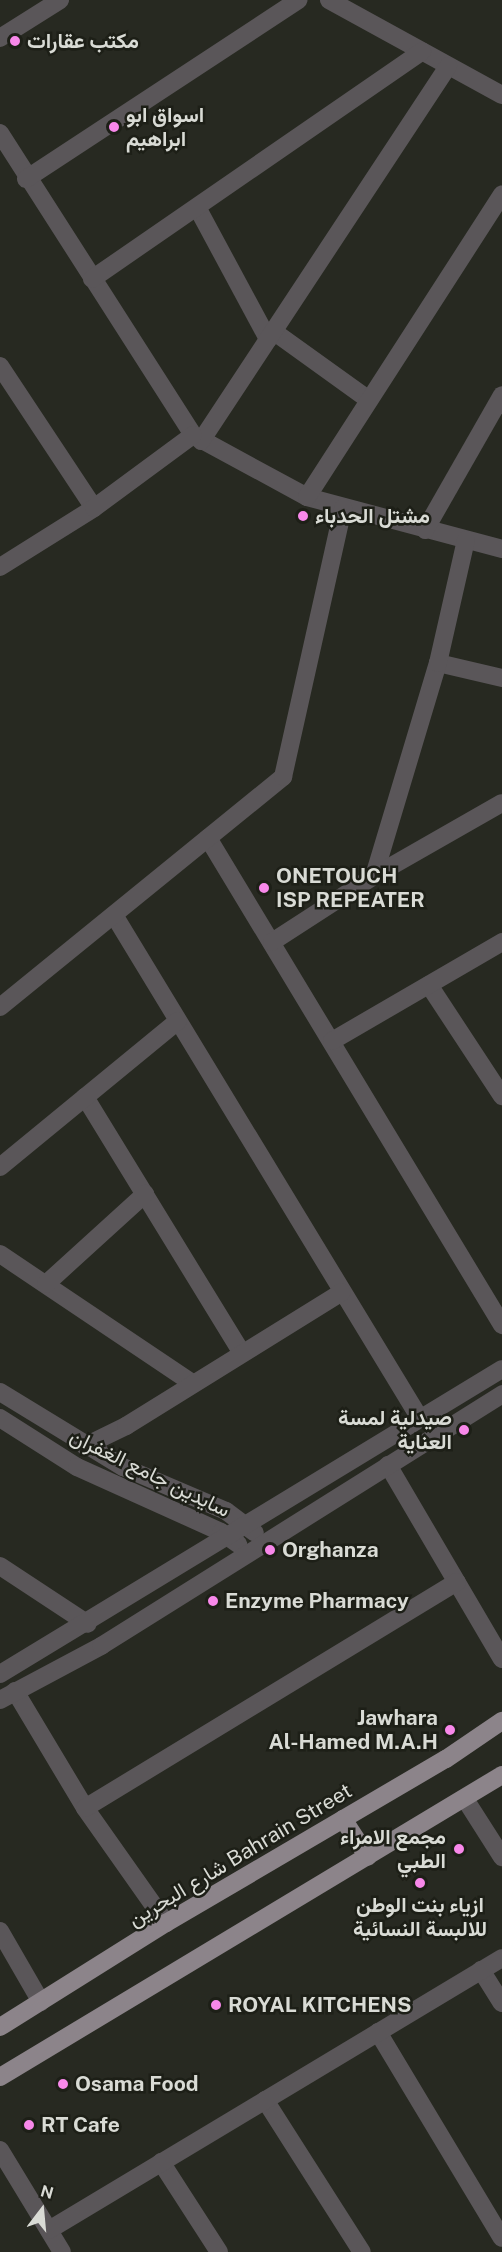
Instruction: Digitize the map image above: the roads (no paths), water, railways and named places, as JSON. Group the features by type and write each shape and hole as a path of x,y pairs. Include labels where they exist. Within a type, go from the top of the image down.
{"main road":[{"name":"شارع البحرين Bahrain Street","path":"0,2027 166,1923 343,1819 502,1721"},
{"path":"0,2077 502,1776"},
{"path":"343,1819 368,1857"}],"street":[{"path":"0,38 60,0"},
{"path":"26,179 299,0"},
{"path":"328,0 502,95"},
{"path":"92,279 198,209 422,51"},
{"path":"0,567 94,508 197,438 271,335 448,66"},
{"path":"0,133 26,179 197,438 306,497 502,549"},
{"path":"306,497 502,194"},
{"path":"198,209 271,335 369,400"},
{"path":"0,366 94,508"},
{"path":"425,530 502,395"},
{"path":"0,1007 283,777 343,508"},
{"path":"374,876 438,663 466,540"},
{"path":"438,663 502,678"},
{"path":"272,942 374,876 502,803"},
{"path":"208,838 502,1325"},
{"path":"114,915 419,1417"},
{"path":"332,1041 502,942"},
{"path":"429,985 502,1096"},
{"path":"0,1167 178,1021"},
{"path":"86,1097 242,1353"},
{"path":"46,1284 145,1194"},
{"path":"0,1254 192,1383"},
{"path":"85,1446 342,1292"},
{"path":"0,1674 88,1624 249,1526 419,1417 502,1369"},
{"name":"سايدين جامع الغفران","path":"0,1392 85,1446 123,1467 226,1511 249,1526 262,1545"},
{"path":"166,1923 84,1808 8,1695 101,1646 502,1394"},
{"name":"سايدين جامع الغفران","path":"0,1418 78,1467 231,1537 245,1555"},
{"path":"388,1465 502,1659"},
{"path":"0,1566 88,1624"},
{"path":"84,1808 457,1582"},
{"path":"465,1799 502,1857"},
{"path":"0,1931 41,2002"},
{"path":"49,2230 502,1958"},
{"path":"481,1970 502,2003"},
{"path":"378,2032 502,2238"},
{"path":"265,2100 362,2252"},
{"path":"0,2150 62,2252"},
{"path":"161,2162 219,2252"}],"place":[{"name":"مكتب عقارات","path":"15,41"},
{"name":"اسواق ابو ابراهيم","path":"114,127"},
{"name":"مشتل الحدباء","path":"303,516"},
{"name":"ONETOUCH ISP REPEATER","path":"264,888"},
{"name":"صيدلية لمسة العناية","path":"464,1430"},
{"name":"Orghanza","path":"270,1550"},
{"name":"Enzyme Pharmacy","path":"213,1601"},
{"name":"Jawhara Al-Hamed M.A.H","path":"450,1730"},
{"name":"مجمع الامراء الطبي","path":"459,1849"},
{"name":"ازياء بنت الوطن للالبسة النسائية","path":"420,1883"},
{"name":"ROYAL KITCHENS","path":"216,2005"},
{"name":"Osama Food","path":"63,2084"},
{"name":"RT Cafe","path":"29,2125"}]}
